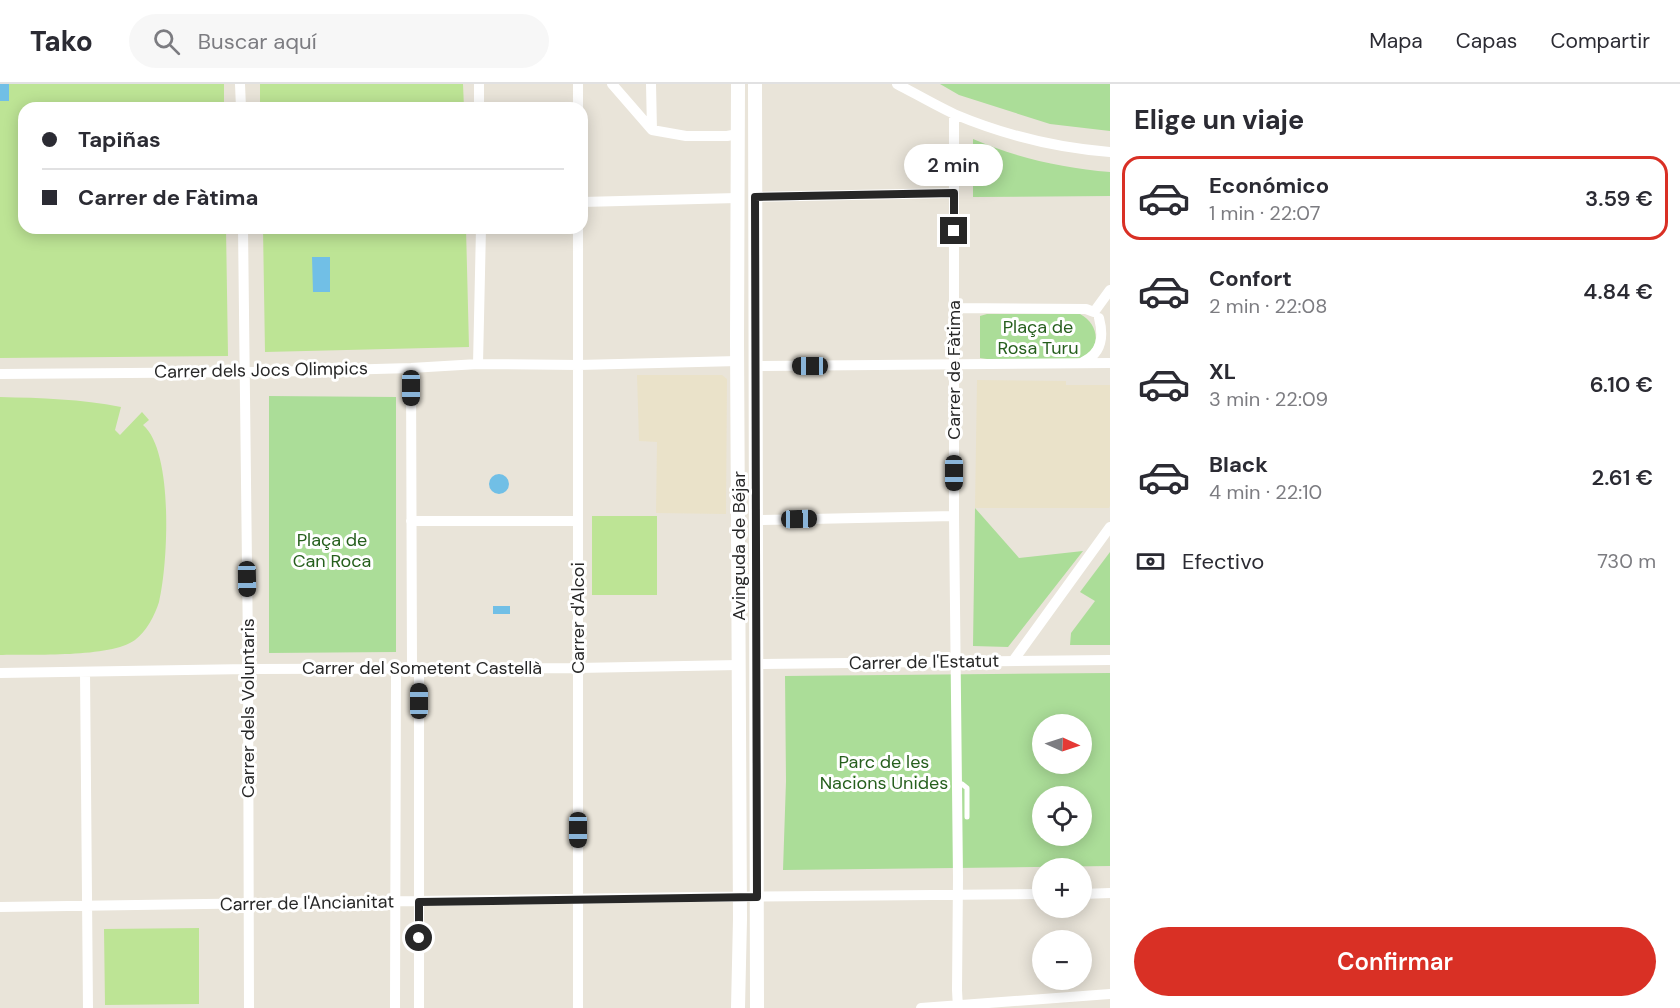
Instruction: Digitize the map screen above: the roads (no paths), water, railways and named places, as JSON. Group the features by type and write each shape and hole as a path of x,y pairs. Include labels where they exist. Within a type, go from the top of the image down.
{"main road":[{"name":"Avinguda de Béjar","path":"738,84 740,897 738,1008"},
{"name":"Avinguda de Béjar","path":"748,84 755,112"},
{"name":"Avinguda de Béjar","path":"755,84 757,1008"},
{"path":"737,198 755,197"},
{"name":"Carrer de l'Estatut","path":"739,665 757,664"}],"street":[{"path":"240,84 240,102"},
{"path":"479,84 480,102"},
{"path":"578,84 578,102"},
{"path":"612,84 652,130 686,136 738,134"},
{"path":"651,84 652,130"},
{"path":"897,84 954,114 998,130 1040,142 1083,150 1110,152"},
{"name":"Carrer de Fàtima","path":"954,114 954,516 958,1007"},
{"path":"755,197 954,193"},
{"path":"588,202 737,198"},
{"name":"Carrer dels Voluntaris","path":"243,234 249,1008"},
{"path":"478,364 481,234"},
{"name":"Carrer d'Alcoi","path":"578,234 578,1008"},
{"path":"1080,363 1091,358 1099,348 1102,335 1096,315 1110,290"},
{"path":"954,308 1086,309 1110,327"},
{"name":"Carrer dels Jocs Olimpics","path":"0,374 269,372 478,364 738,362"},
{"path":"756,366 1110,363"},
{"path":"411,368 411,521 416,668 420,1008"},
{"path":"756,520 954,516"},
{"path":"411,521 578,521"},
{"path":"1013,661 1110,527"},
{"name":"Carrer de l'Estatut","path":"757,664 1110,660"},
{"name":"Carrer del Sometent Castellà","path":"0,673 739,665"},
{"path":"395,1008 396,669"},
{"path":"84,672 88,1008"},
{"path":"1092,894 1110,893"},
{"name":"Carrer de l'Ancianitat","path":"0,907 1032,894"},
{"path":"921,1008 1068,1003 1104,995"},
{"path":"1099,1008 1104,995"}],"lane":[{"path":"957,783 967,788 967,817"}],"water":[{"path":"0,84 9,84 9,101 0,101"},
{"path":"312,257 330,257 330,292 313,292"},
{"path":"495,474 503,474 509,480 509,488 503,494 495,494 489,488 489,480"},
{"path":"493,606 510,606 510,614 493,614"}],"park label":[{"name":"Plaça de Rosa Turu","path":"1038,337"},
{"name":"Plaça de Can Roca","path":"332,550"},
{"name":"Parc de les Nacions Unides","path":"884,772"}]}
